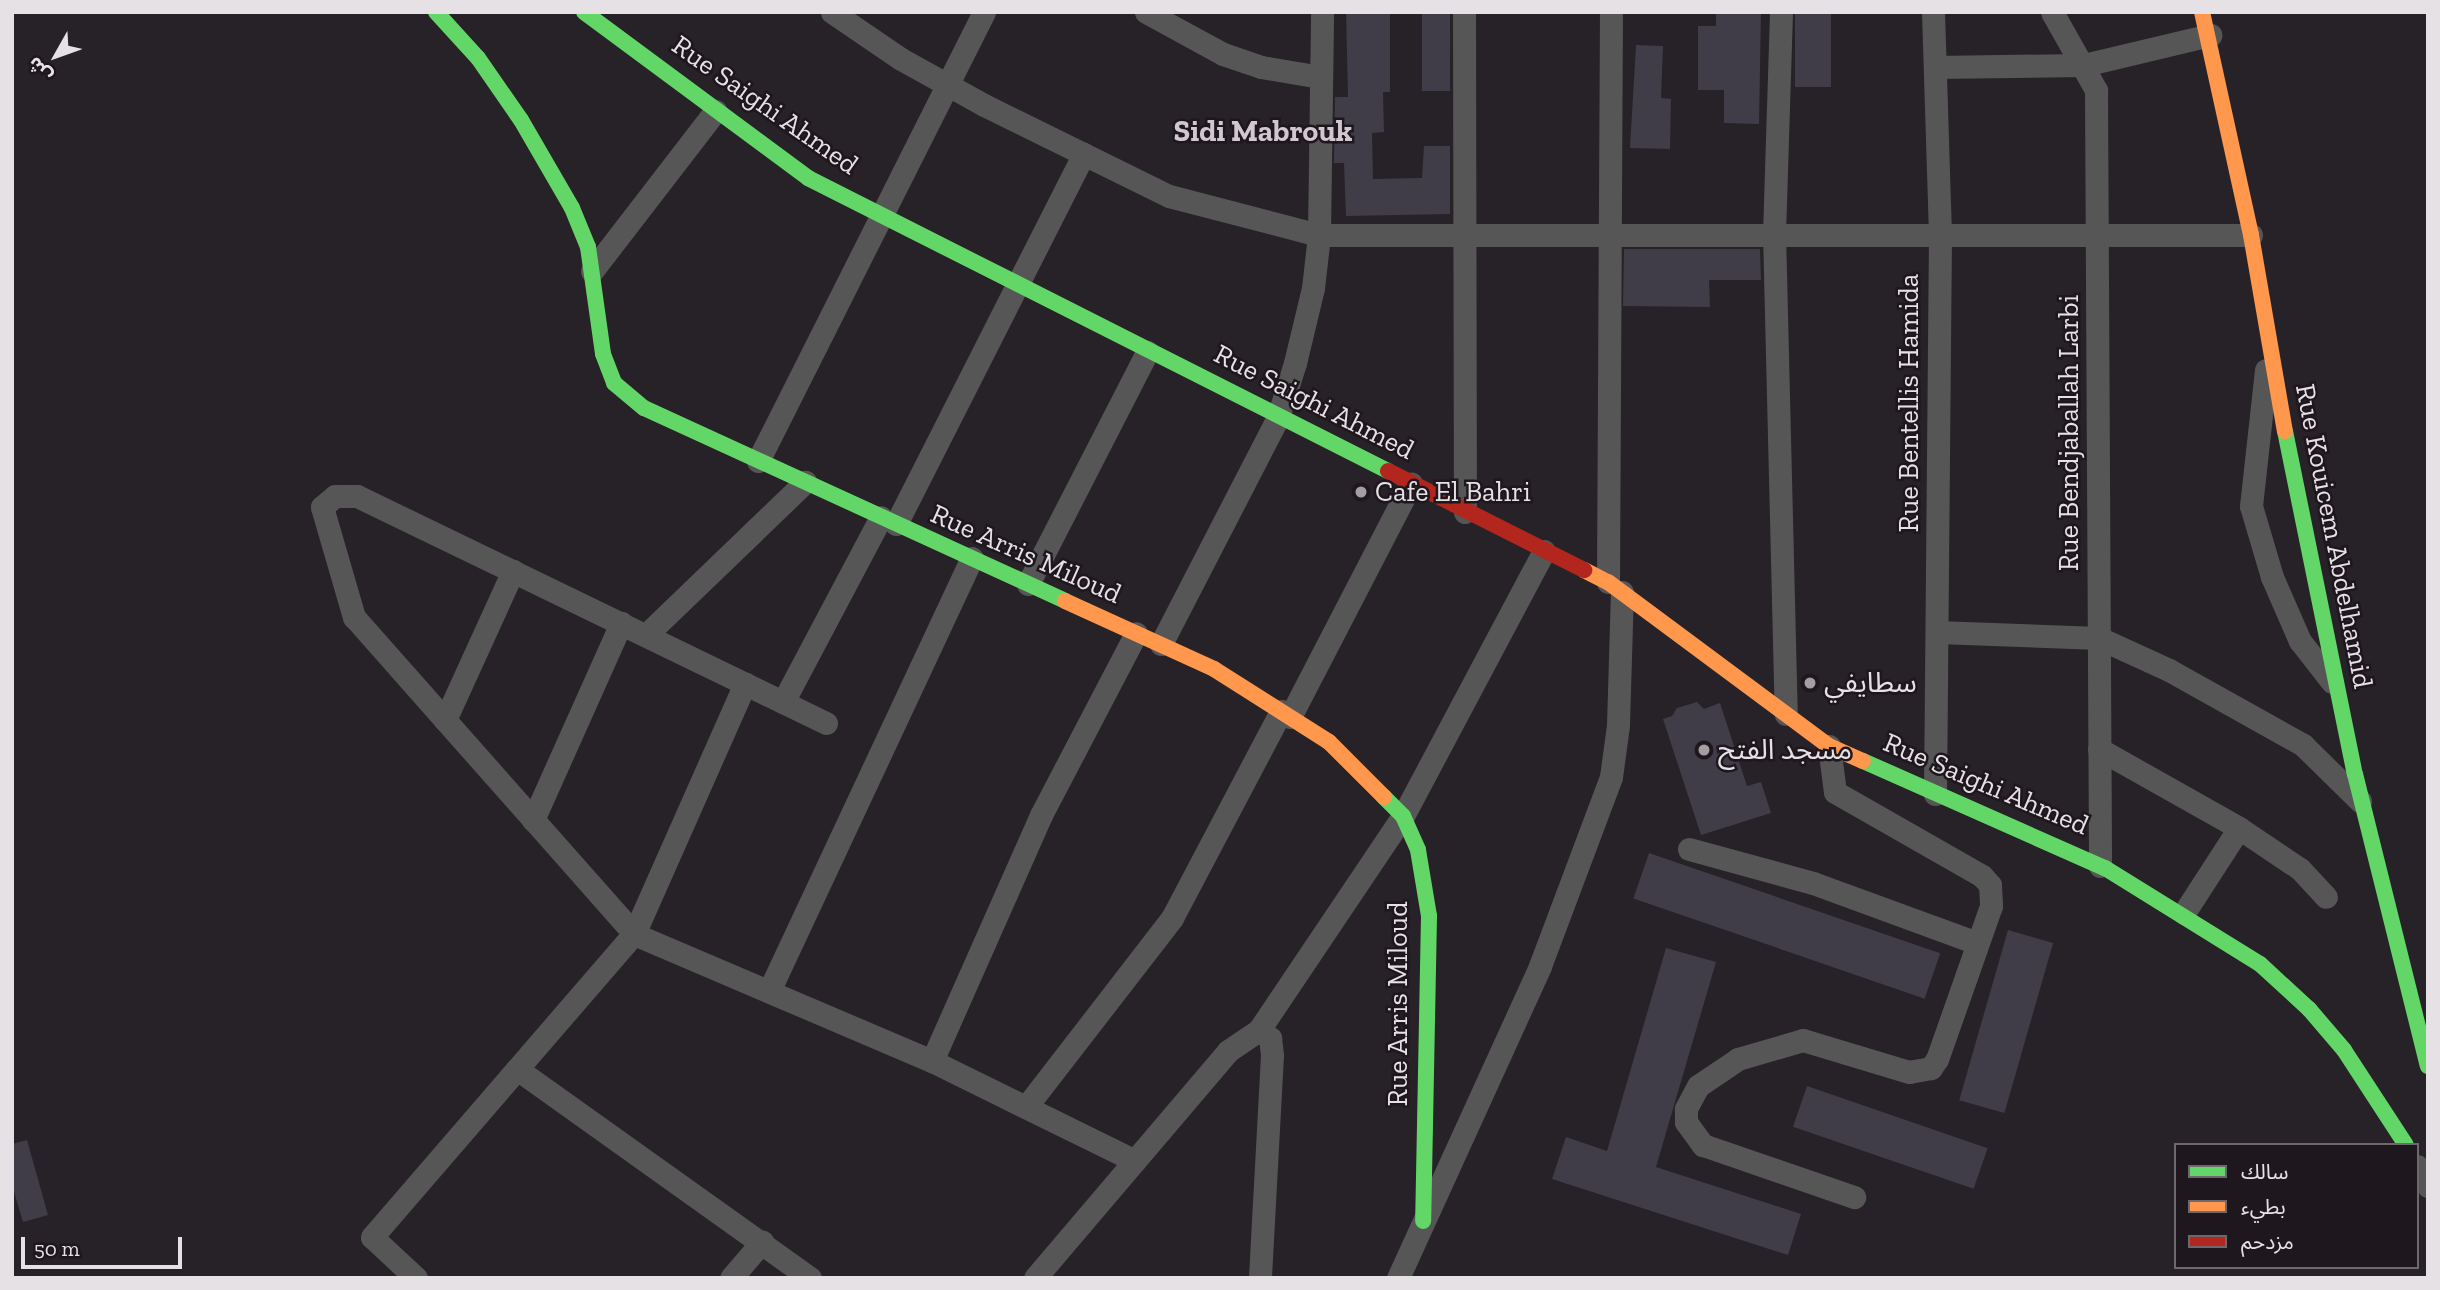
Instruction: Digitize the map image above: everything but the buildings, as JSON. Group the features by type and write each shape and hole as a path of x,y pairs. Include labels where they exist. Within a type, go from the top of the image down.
{"street":[{"name":"Rue Arris Miloud","path":"436,12 478,58 521,120 572,208 588,247 603,354 614,383 644,408 1214,668 1329,742 1403,816 1418,850 1429,916 1423,1221"},
{"name":"Rue Saighi Ahmed","path":"584,12 808,178 1014,285 1615,587 1829,746 2100,866 2184,913 2260,964 2309,1009 2344,1050 2405,1143"},
{"path":"832,12 947,85 1169,195 1319,235 1774,232 2252,235"},
{"path":"758,461 984,12"},
{"path":"1146,12 1223,54 1261,67 1321,77"},
{"path":"1161,644 1278,417 1313,288 1319,235 1322,12"},
{"path":"1464,12 1465,512"},
{"path":"1398,1278 1541,966 1611,777 1618,724 1609,234 1611,12"},
{"path":"1781,12 1774,232 1786,714"},
{"name":"Rue Bentellis Hamida","path":"1933,12 1940,233 1936,794"},
{"name":"Rue Bendjaballah Larbi","path":"2052,12 2096,90 2100,866"},
{"name":"Rue Kouicem Abdelhamid","path":"2202,12 2210,35 2252,235 2302,531 2362,804 2427,1059"},
{"path":"1935,67 2084,65 2210,35"},
{"path":"592,271 715,111"},
{"path":"783,702 888,520 1084,154"},
{"path":"2270,339 2251,506 2273,577 2300,641 2336,688"},
{"path":"1028,584 1147,352"},
{"path":"646,635 805,482"},
{"path":"1026,1107 1172,919 1411,485"},
{"path":"826,723 357,496 335,496 321,508 354,617 634,934 932,1061 1135,1161"},
{"path":"1035,1278 1228,1051 1259,1030 1403,816 1544,551"},
{"path":"769,992 972,558"},
{"path":"445,720 513,571"},
{"path":"533,820 621,622"},
{"path":"1937,632 2099,638 2169,670 2303,745 2362,804"},
{"path":"932,1061 1041,815 1136,633"},
{"path":"416,1278 372,1237 634,934 745,683"},
{"path":"1829,746 1835,792 1982,876 1990,885 1991,906 1931,1068 1909,1072 1803,1040 1738,1059 1698,1086 1686,1109 1690,1133 1703,1145 1854,1197"},
{"path":"2099,749 2239,828 2300,869 2326,897"},
{"path":"2184,913 2239,828"},
{"path":"1689,849 1812,883 1977,943"},
{"path":"1244,1278 1260,1268 1272,1055 1270,1038 1259,1030"},
{"path":"517,1069 810,1278"},
{"path":"2419,1169 2428,1185"},
{"path":"732,1278 762,1242"}],"traffic: fast":[{"path":"436,12 478,58 521,120 572,208 588,247 603,354 614,383 644,408 1065,601"},
{"path":"584,12 808,178 1388,471"},
{"path":"2285,431 2355,774 2428,1066"},
{"path":"1863,761 2105,868 2260,964 2309,1009 2344,1050 2405,1143"},
{"path":"1384,797 1403,816 1418,850 1429,916 1423,1221"}],"traffic: slow":[{"path":"2202,12 2251,235 2285,431"},
{"path":"1584,570 1608,582 1829,746 1863,761"},
{"path":"1065,601 1214,669 1329,742 1384,797"}],"traffic: jam":[{"path":"1388,471 1584,570"}],"place":[{"name":"Cafe El Bahri","path":"1361,492"},
{"name":"سطايفي","path":"1810,683"},
{"name":"مسجد الفتح","path":"1704,750"}],"district":[{"name":"Sidi Mabrouk","path":"1263,131"}]}
